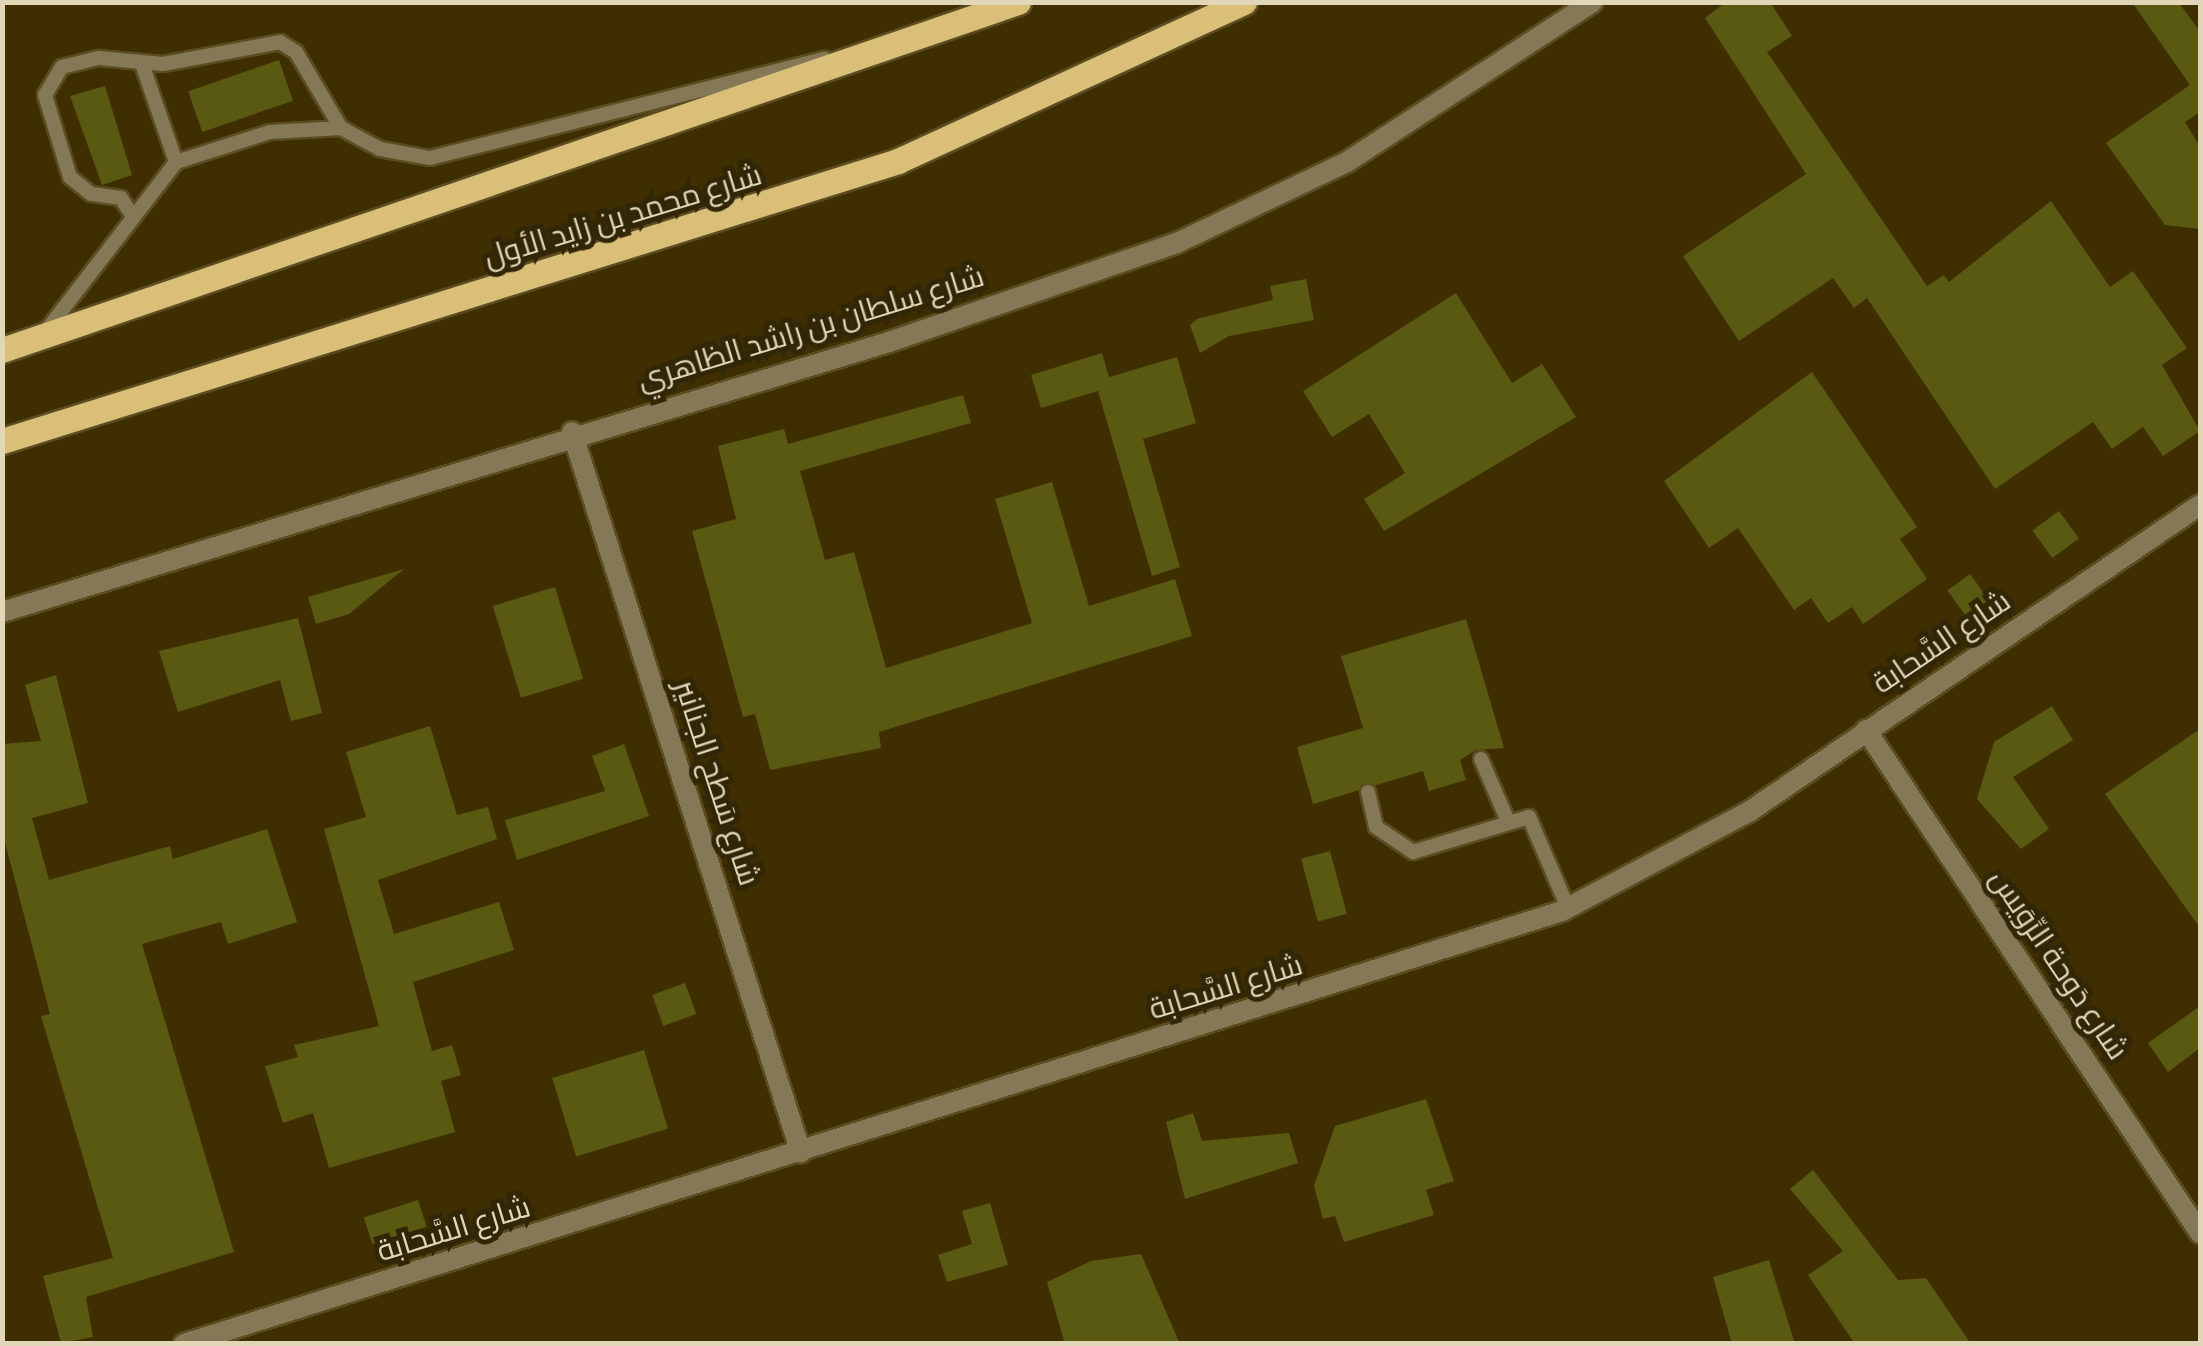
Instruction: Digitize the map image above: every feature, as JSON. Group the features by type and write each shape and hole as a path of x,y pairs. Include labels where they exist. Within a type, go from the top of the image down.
{"main road":[{"path":"2,350 881,56 1018,2"},
{"name":"شارع محمد بن زايد الأول","path":"2,442 862,173 1244,2"}],"street":[{"name":"شارع سلطان بن راشد الظاهري","path":"2,612 572,432 888,342 1177,243 1347,162 1592,2"},
{"name":"شارع سَطح الجنانير","path":"572,432 802,1153"},
{"name":"شارع السَّحابة","path":"184,1344 802,1153 1568,908 1690,847 2200,505"},
{"name":"شارع دَوحة الرِّوَيس","path":"1866,730 2200,1233"}],"lane":[{"path":"130,212 120,198 91,194 70,177 45,95 62,66 98,58 142,64 280,42 296,52 340,128"},
{"path":"38,340 130,212 176,162 270,132 340,128 405,156 455,156 766,68 881,56"},
{"path":"142,64 176,162"},
{"path":"1481,759 1506,819"},
{"path":"1368,792 1376,827 1413,852 1506,819 1528,817 1568,908"}],"building":[{"path":"1726,2 1770,2 1792,36 1767,52 1927,286 1944,275 1949,282 2051,201 2110,287 2133,271 2187,348 2162,365 2200,431 2163,456 2143,427 2112,449 2093,422 1995,489 1867,298 1854,308 1833,278 1739,341 1683,256 1806,174 1705,18"},
{"path":"2132,2 2178,2 2200,31 2200,112 2185,122 2200,147 2200,229 2165,225 2106,143 2190,85"},
{"path":"279,60 293,101 202,132 188,91"},
{"path":"105,86 132,175 102,185 70,96"},
{"path":"1306,279 1314,320 1229,336 1200,353 1190,325 1197,319 1273,300 1270,286"},
{"path":"1456,293 1512,383 1542,364 1576,417 1384,531 1364,499 1405,473 1369,414 1332,437 1303,391"},
{"path":"1102,353 1109,377 1177,357 1196,423 1143,439 1180,567 1152,576 1098,391 1041,408 1031,375"},
{"path":"1812,372 1917,527 1900,539 1927,579 1863,624 1852,607 1828,623 1811,598 1794,610 1738,528 1709,548 1664,481"},
{"path":"963,395 971,423 800,471 825,560 854,552 886,668 1032,623 995,499 1052,482 1089,606 1175,579 1192,636 879,732 881,748 770,770 755,714 743,717 692,531 736,519 718,446 784,429 788,444"},
{"path":"2059,511 2079,539 2052,558 2032,530"},
{"path":"404,569 349,614 316,624 308,597"},
{"path":"1970,574 1989,600 1966,616 1947,590"},
{"path":"555,587 583,679 521,698 493,606"},
{"path":"298,618 322,713 291,721 280,680 178,712 159,651"},
{"path":"1466,619 1504,748 1476,750 1460,760 1466,780 1429,791 1423,771 1313,804 1297,747 1363,728 1341,656"},
{"path":"56,675 88,803 32,818 49,880 170,846 173,859 267,829 297,922 228,944 221,922 142,944 234,1252 86,1297 93,1337 61,1343 43,1276 113,1258 41,1016 50,1014 2,831 2,744 41,741 25,685"},
{"path":"2052,706 2073,740 2013,777 2049,829 2021,849 1977,799 1994,742"},
{"path":"430,726 457,815 488,807 497,839 378,880 394,934 499,902 514,950 413,982 432,1051 452,1045 461,1075 441,1081 455,1132 329,1168 313,1113 283,1123 265,1066 298,1057 294,1045 379,1026 324,829 366,817 346,752"},
{"path":"2200,729 2200,928 2105,794"},
{"path":"624,744 649,816 517,860 505,820 605,791 592,756"},
{"path":"1330,851 1347,914 1318,922 1301,859"},
{"path":"685,983 696,1014 663,1026 652,995"},
{"path":"2200,1006 2200,1048 2168,1072 2148,1043"},
{"path":"644,1050 668,1128 576,1156 552,1078"},
{"path":"1426,1099 1454,1181 1426,1190 1434,1215 1344,1242 1335,1216 1323,1219 1314,1186 1335,1126"},
{"path":"1193,1113 1202,1141 1289,1133 1298,1163 1185,1199 1166,1122"},
{"path":"1813,1170 1898,1280 1926,1278 1971,1344 1855,1344 1808,1275 1843,1251 1790,1189"},
{"path":"418,1200 427,1227 372,1244 364,1218"},
{"path":"990,1203 1008,1265 947,1282 938,1255 972,1244 962,1211"},
{"path":"1141,1254 1180,1344 1065,1344 1047,1282 1091,1261"},
{"path":"1769,1260 1795,1344 1732,1344 1713,1277"}]}
